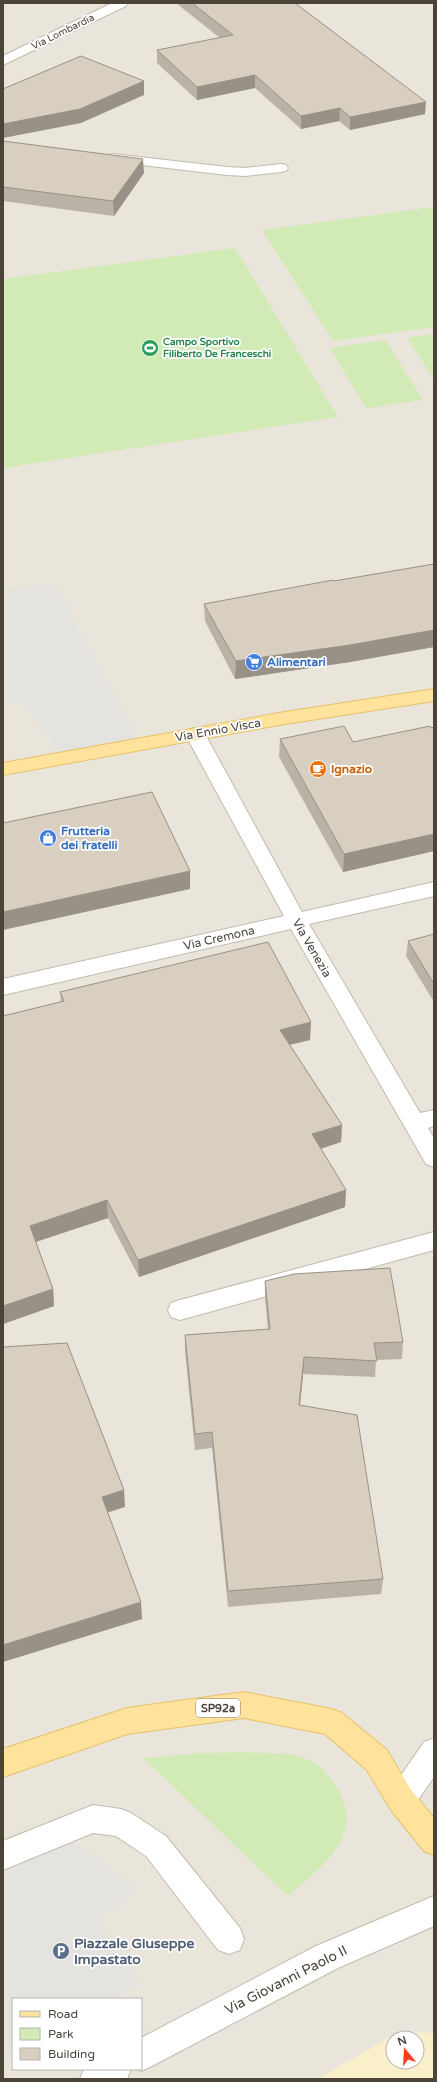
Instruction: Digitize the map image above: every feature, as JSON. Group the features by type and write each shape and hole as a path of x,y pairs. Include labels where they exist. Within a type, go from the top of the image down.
{"main road":[{"name":"Via Ennio Visca","path":"3,769 195,734 434,695"},
{"name":"SP92a","path":"3,1763 127,1721 244,1705 332,1722 377,1760 401,1800 434,1840"}],"street":[{"name":"Via Lombardia","path":"3,61 122,3"},
{"path":"103,156 222,171 245,172 281,168"},
{"name":"Via Venezia","path":"195,734 297,921 424,1121 434,1158"},
{"name":"Via Cremona","path":"3,987 434,889"},
{"path":"180,1310 434,1242"},
{"path":"401,1800 434,1752"},
{"path":"4,1852 93,1819 121,1822 156,1846 229,1939"},
{"name":"Via Giovanni Paolo II","path":"142,2054 327,1957 434,1911"},
{"path":"96,2079 113,2070"}],"shaded area":[{"path":"3,3 434,3 434,2033 425,2033 425,2030 385,2030 385,2040 318,2079 3,2079"},
{"path":"55,583 138,740 61,757 25,705 3,704 3,591"},
{"name":"Piazzale Giuseppe Impastato","path":"71,1838 138,1890 96,1919 141,1984 115,1998 12,1998 12,2052 3,2056 3,1872"}],"green space":[{"path":"434,207 434,327 333,341 262,230"},
{"name":"Campo Sportivo Filiberto De Franceschi","path":"235,248 338,417 3,468 3,279"},
{"path":"434,334 434,379 407,338"},
{"path":"385,340 423,400 366,408 330,348"},
{"path":"243,1752 285,1754 298,1756 311,1761 320,1766 327,1774 344,1802 347,1819 344,1834 337,1848 327,1861 288,1896 143,1758 204,1753"}],"sand":[{"path":"425,2033 434,2033 434,2079 318,2079 385,2040 385,2070 425,2070"}],"building":[{"path":"192,3 295,3 426,102 350,117 340,108 301,116 255,75 197,87 157,50 233,35"},
{"path":"81,56 144,81 80,109 3,124 3,89"},
{"path":"3,141 143,159 113,201 3,187"},
{"path":"434,564 434,630 350,645 236,661 204,604 333,580"},
{"path":"344,726 353,742 430,726 431,728 434,727 434,834 344,854 280,739"},
{"path":"152,792 190,871 3,912 3,823"},
{"path":"434,934 434,984 408,941"},
{"path":"268,942 311,1022 280,1030 342,1125 312,1134 346,1190 138,1260 107,1200 30,1226 53,1289 3,1306 3,1016 64,1001 60,992"},
{"path":"390,1268 403,1342 374,1343 377,1361 304,1357 299,1405 357,1415 383,1579 228,1591 212,1432 195,1434 185,1335 270,1329 265,1281 294,1274"},
{"path":"67,1343 124,1490 102,1497 141,1602 3,1645 3,1347"}],"place":[{"name":"Campo Sportivo Filiberto De Franceschi","path":"150,348"},
{"name":"Alimentari","path":"254,662"},
{"name":"Ignazio","path":"318,769"},
{"name":"Frutteria dei fratelli","path":"48,838"},
{"name":"Piazzale Giuseppe Impastato","path":"61,1951"}]}
